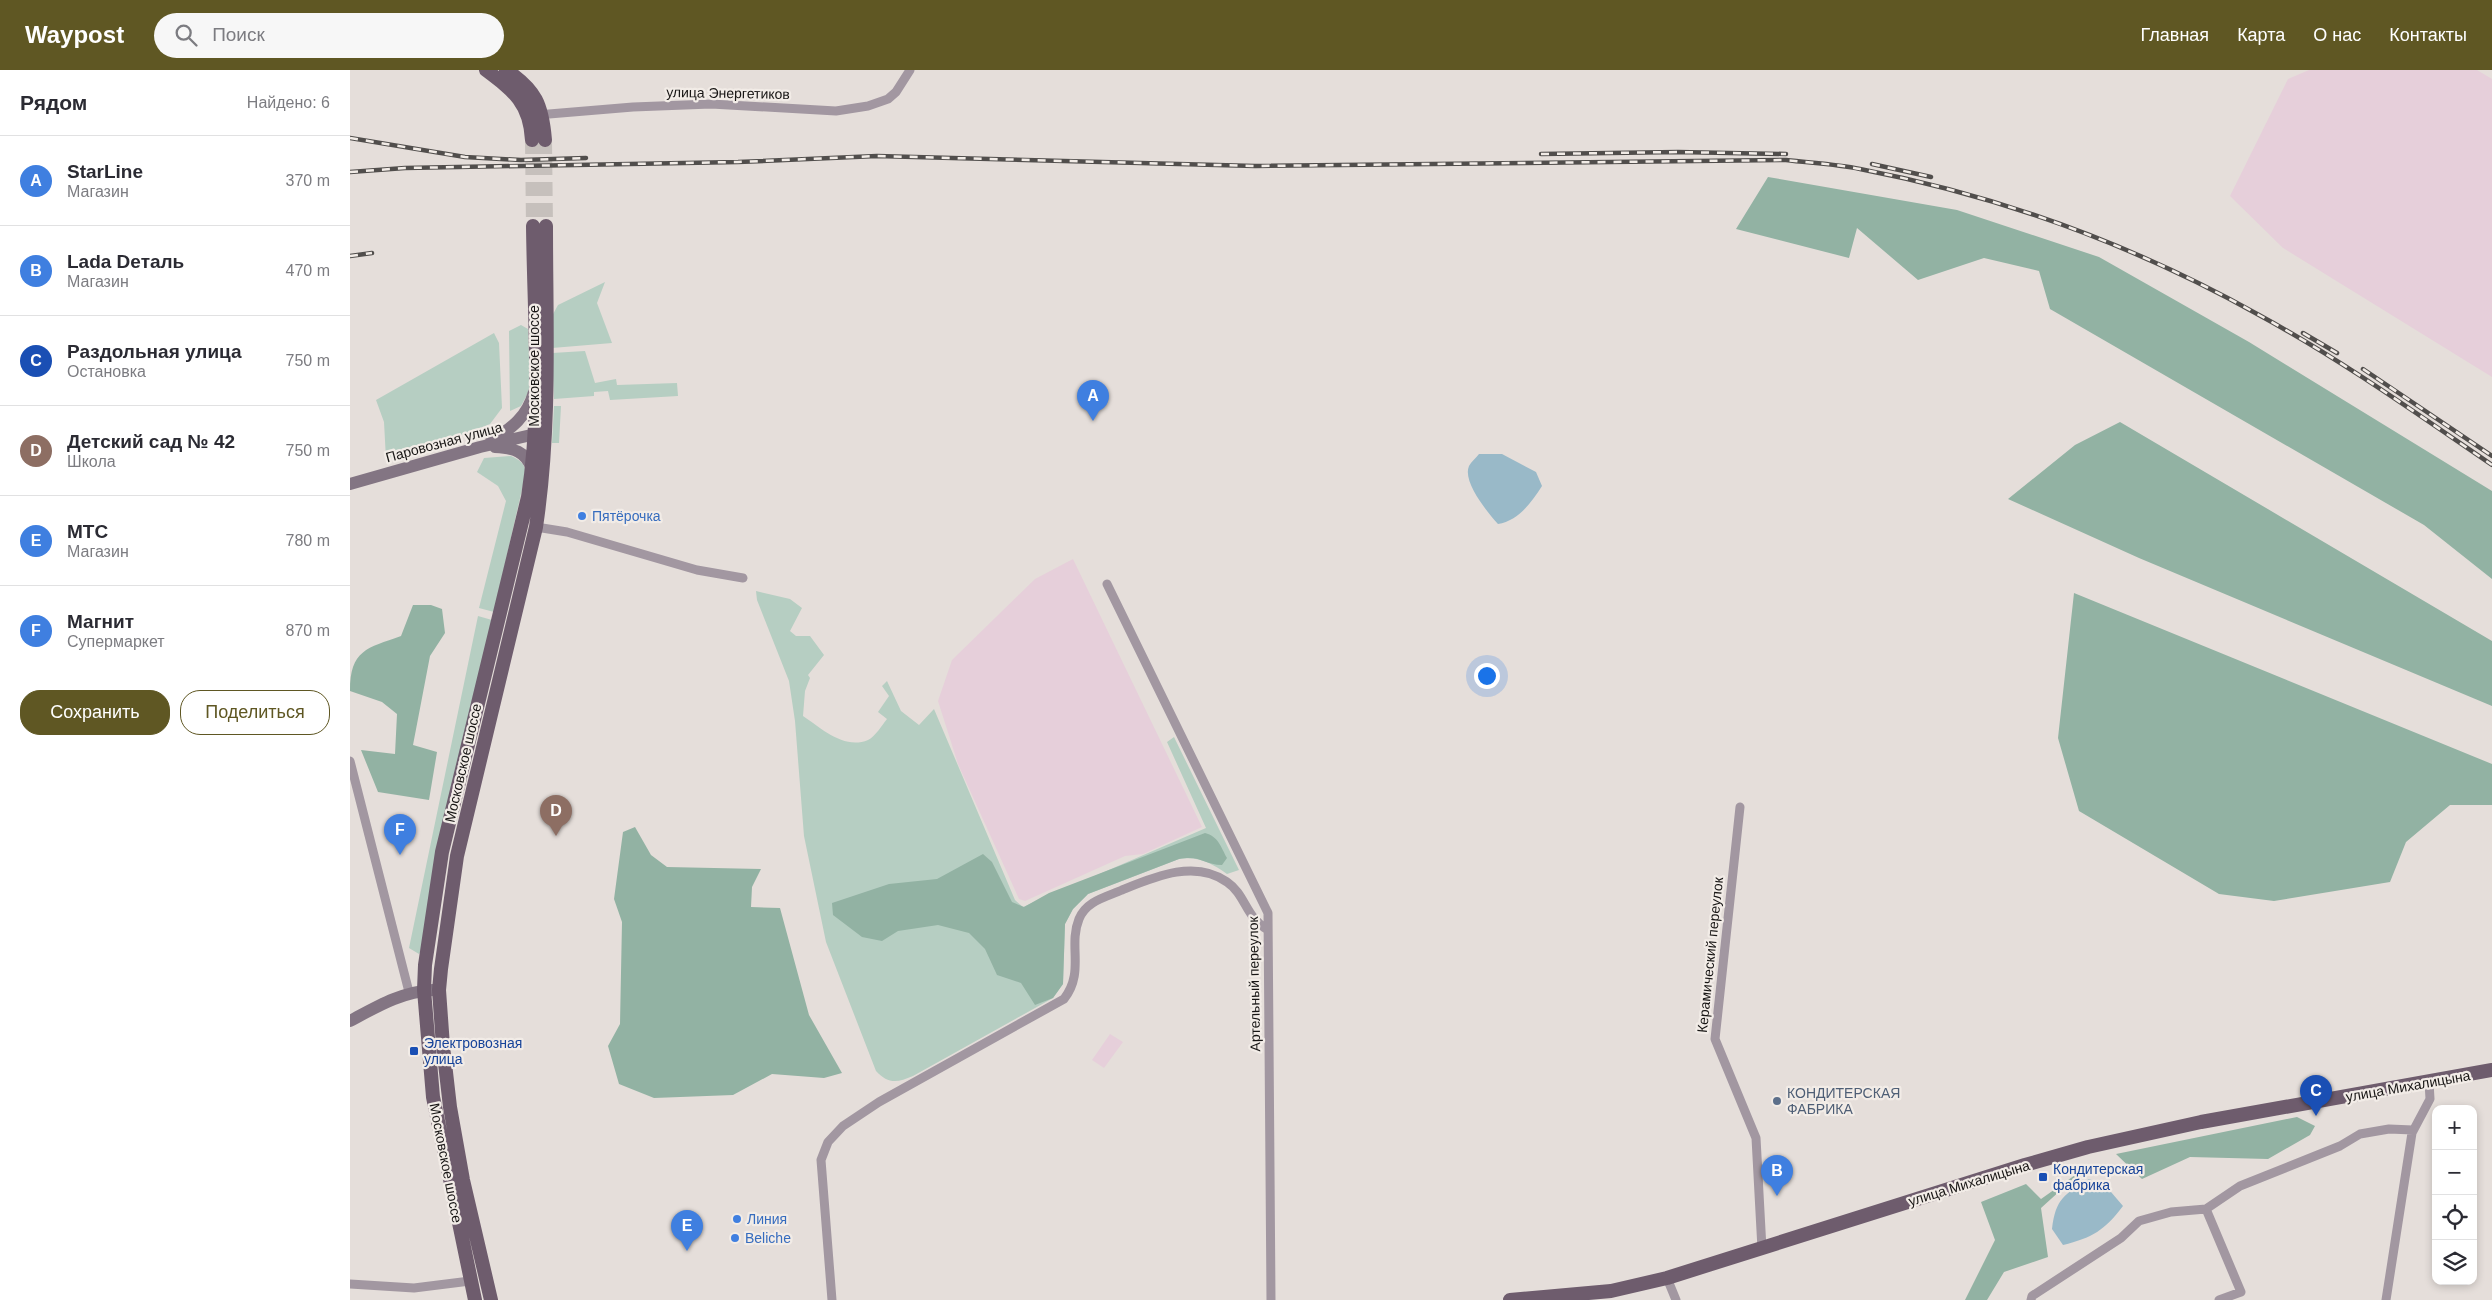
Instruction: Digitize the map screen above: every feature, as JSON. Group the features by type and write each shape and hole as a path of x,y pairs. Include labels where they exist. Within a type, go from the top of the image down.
{"main road":[{"path":"486,70 520,98 536,115"},
{"path":"506,70 529,89 536,115 538,140"},
{"name":"Московское шоссе","path":"475,1300 432,1097 424,990 425,965 442,852 528,497 532,469 541,433 539,226 535,389 541,433 544,470 536,527 457,856 440,990 450,1107 463,1180 491,1300"},
{"path":"480,447 518,423 531,403 535,389"},
{"name":"Паровозная улица","path":"350,484 480,447 541,433"},
{"path":"480,447 516,449 529,460 532,469"},
{"path":"350,1021 394,997 409,992 440,990"},
{"name":"улица Михалицына","path":"1510,1300 1561,1298 1612,1291 1668,1278 2021,1166 2088,1147 2201,1122 2492,1070"}],"street":[{"name":"улица Энергетиков","path":"536,115 711,104 836,111 868,106 888,99 896,92 910,70"},
{"path":"536,527 567,532 697,570 743,578"},
{"name":"Артельный переулок","path":"1107,584 1268,913 1271,1300"},
{"path":"350,761 409,992"},
{"name":"Керамический переулок","path":"1740,807 1715,1039 1756,1138 1762,1249"},
{"path":"832,1300 821,1160 828,1142 843,1126 879,1102 1064,999 1075,981 1077,928 1080,918 1090,904 1163,874 1185,871 1208,873 1228,882 1236,890 1250,916 1268,930"},
{"path":"2386,1300 2413,1130 2430,1099 2429,1082"},
{"path":"2030,1300 2032,1296 2121,1238 2139,1221 2171,1212 2206,1209 2240,1186 2340,1146 2360,1134 2388,1129 2413,1130"},
{"path":"2206,1209 2241,1292 2219,1300"},
{"path":"1668,1278 1676,1300"},
{"path":"350,1284 414,1288 470,1281"}],"shaded area":[{"path":"2309,70 2477,70 2492,79 2492,377 2283,248 2230,196 2288,79"},
{"path":"1073,559 1202,827 1143,854 1125,856 1025,901 1019,899 958,764 938,701 952,660 1035,579"},
{"path":"1110,1034 1123,1042 1104,1068 1092,1060"}],"green space":[{"path":"1768,177 1957,210 2099,257 2249,342 2492,491 2492,579 2424,525 2050,309 2039,271 1984,258 1918,280 1857,228 1849,258 1736,229"},
{"path":"605,282 597,303 612,343 552,348 552,316 558,305"},
{"path":"521,325 528,329 530,389 521,406 510,411 509,331"},
{"path":"494,333 499,343 502,408 490,424 455,438 386,459 384,422 376,400"},
{"path":"585,351 595,383 616,379 617,385 677,383 678,396 610,400 608,391 594,392 594,396 554,399 552,353"},
{"path":"554,406 561,406 559,443 552,443"},
{"path":"2120,422 2492,641 2492,706 2139,558 2008,499 2075,445"},
{"path":"511,456 521,462 526,472 494,612 479,608 506,501 498,486 477,472 484,458"},
{"path":"756,591 790,599 802,608 790,631 796,636 810,636 824,655 808,675 810,678 805,691 803,716 825,732 850,742 868,740 876,734 887,719 878,712 889,696 882,686 887,681 901,711 919,725 934,709 1015,900 1023,907 1206,828 1167,742 1174,737 1239,870 1227,874 1204,861 1186,858 1179,859 1088,894 1073,909 1065,924 1063,984 1053,998 913,1076 897,1081 885,1078 876,1071 826,942 804,836 795,721 789,681 757,600"},
{"path":"2074,593 2492,764 2492,805 2450,805 2406,842 2390,882 2274,901 2219,894 2079,811 2058,738"},
{"path":"413,605 431,605 442,609 445,633 430,656 413,745 437,752 429,800 378,792 361,750 395,754 397,714 382,702 350,691 353,667 357,659 370,648 401,636"},
{"path":"478,616 492,620 422,948 419,954 409,948"},
{"path":"635,827 651,855 667,867 761,869 752,887 751,907 780,908 809,1015 842,1073 824,1078 772,1074 733,1095 654,1098 619,1084 608,1046 620,1024 622,922 614,899 623,832"},
{"path":"1205,833 1216,839 1221,846 1227,858 1222,865 1211,864 1192,858 1179,859 1088,894 1073,909 1065,924 1063,984 1053,998 1035,1005 1021,983 997,975 985,949 969,933 938,925 898,931 882,941 862,937 833,915 832,903 889,884 937,879 983,854 992,862 1012,902 1024,907 1049,893"},
{"path":"2297,1117 2315,1126 2310,1135 2268,1159 2190,1157 2142,1179 2116,1154"},
{"path":"2090,1172 2072,1180 2041,1208 2048,1257 2004,1272 1987,1300 1965,1300 1995,1240 1981,1202 2026,1184 2041,1199 2078,1173"}],"water":[{"path":"1479,454 1502,454 1536,472 1542,486 1524,510 1512,519 1498,524 1472,488 1468,473 1469,466"},
{"path":"2089,1179 2105,1185 2123,1206 2097,1232 2063,1245 2052,1229 2056,1210 2067,1194"}],"tunnel":[{"path":"532,140 533,226"},
{"path":"545,140 546,226"}],"railway":[{"path":"350,138 465,157 521,160 586,158"},
{"path":"1541,154 1678,152 1786,154"},
{"path":"350,172 405,168 738,162 877,156 1255,166 1786,160 1842,166 1964,193 2065,226 2164,266 2259,315 2319,350 2492,465"},
{"path":"1872,164 1931,177"},
{"path":"350,256 372,253"},
{"path":"2303,333 2337,353"},
{"path":"2363,369 2492,456"}],"place":[{"name":"StarLine","path":"1093,421"},
{"name":"Пятёрочка","path":"582,516"},
{"name":"Детский сад № 42","path":"556,836"},
{"name":"Магнит","path":"400,855"},
{"name":"Электровозная улица","path":"414,1051"},
{"name":"КОНДИТЕРСКАЯ ФАБРИКА","path":"1777,1101"},
{"name":"Раздольная улица","path":"2316,1116"},
{"name":"Кондитерская фабрика","path":"2043,1177"},
{"name":"Lada Dеталь","path":"1777,1196"},
{"name":"Линия","path":"737,1219"},
{"name":"Beliche","path":"735,1238"},
{"name":"МТС","path":"687,1251"}]}
